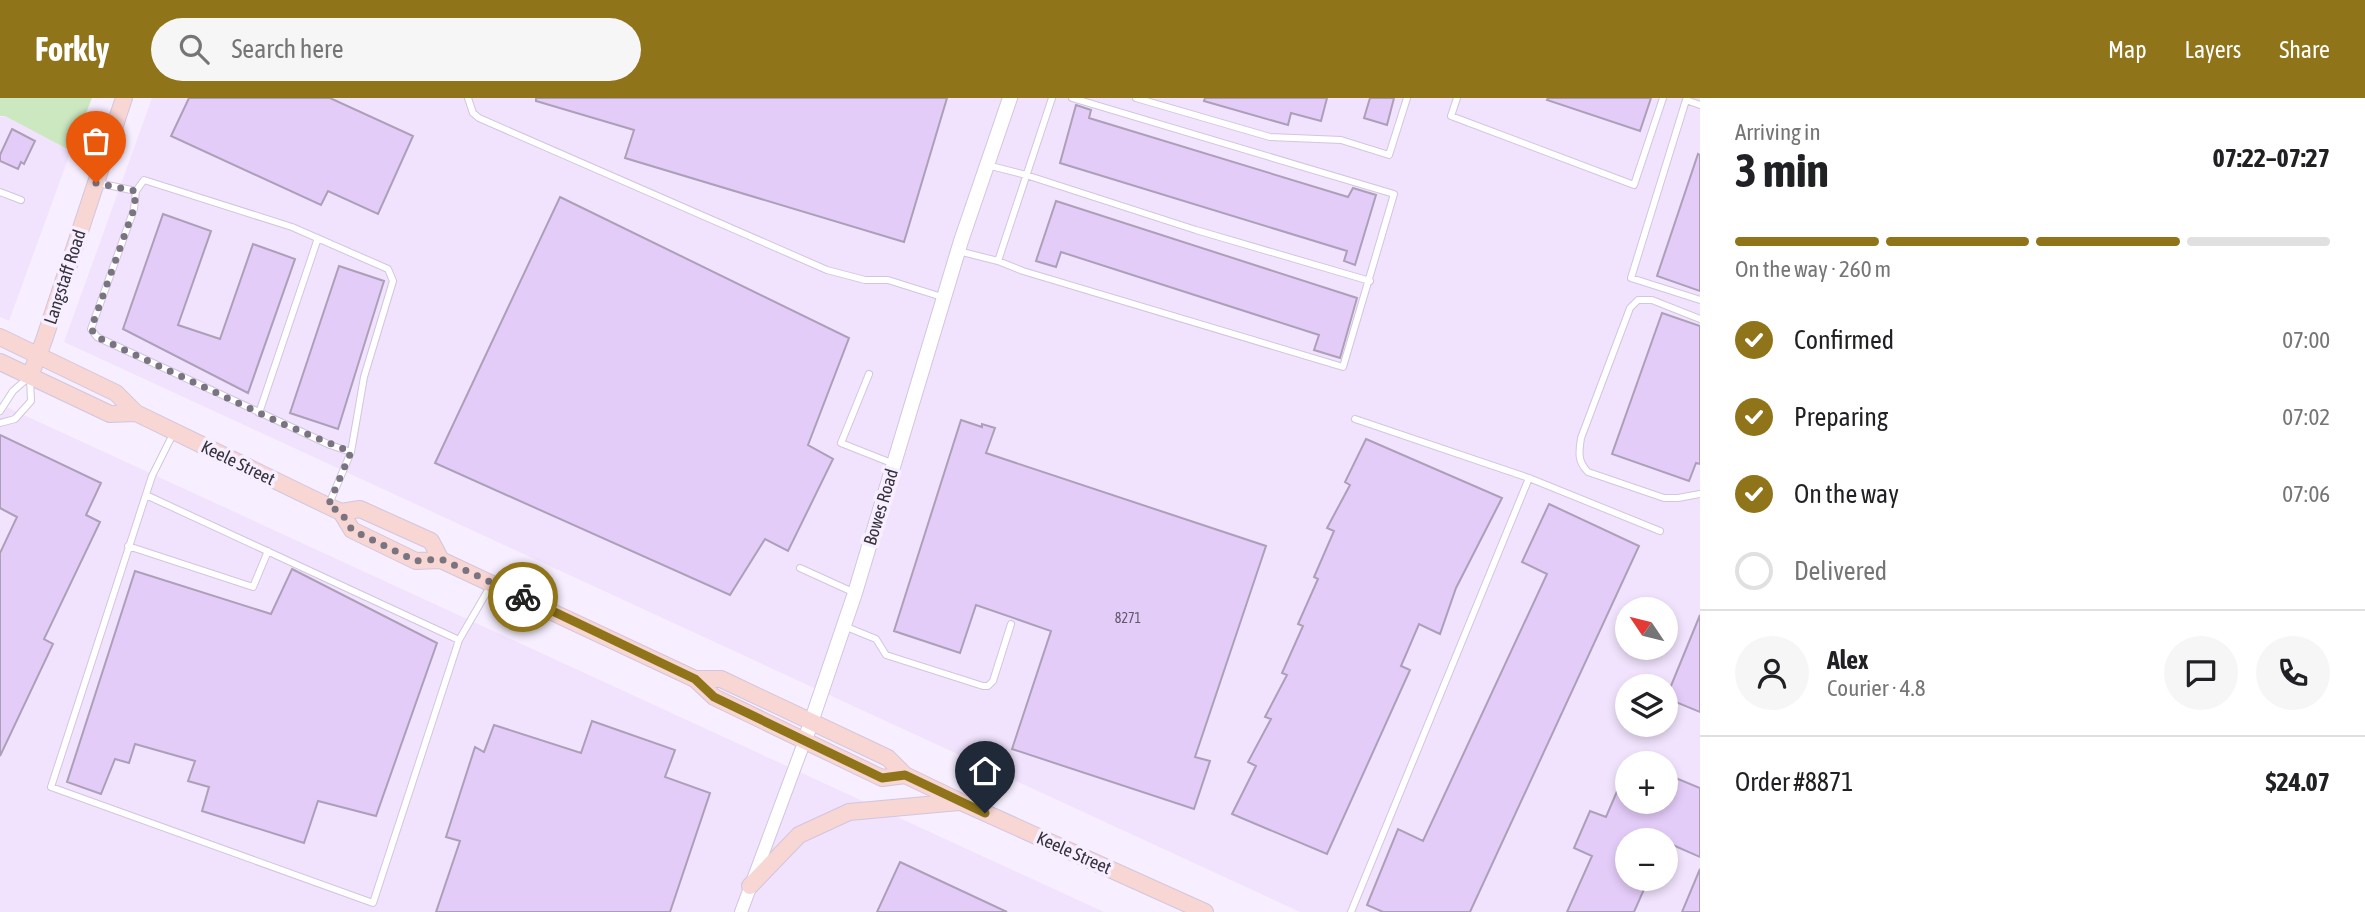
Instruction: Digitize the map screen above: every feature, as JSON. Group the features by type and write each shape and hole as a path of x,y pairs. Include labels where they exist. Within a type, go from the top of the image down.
{"main road":[{"name":"Langstaff Road","path":"30,376 124,98"},
{"name":"Keele Street","path":"0,337 116,393 136,413 334,509 352,530 416,561 441,559 695,679 714,697 882,778 905,775"},
{"name":"Keele Street","path":"0,362 110,414 136,413"},
{"name":"Keele Street","path":"334,509 360,509 431,541 441,559"},
{"name":"Keele Street","path":"695,679 721,679 888,758 905,775 961,802 1205,912"},
{"path":"750,886 799,835 849,812 961,802"}],"street":[{"name":"Bowes Road","path":"741,912 806,740 855,593 958,251 1010,98"}],"lane":[{"path":"468,98 473,113 479,118 827,270 865,280 888,280 944,298"},
{"path":"998,261 1052,98"},
{"path":"958,251 1343,367 1394,194 1072,98"},
{"path":"1136,98 1270,137 1341,140 1390,155 1407,98"},
{"path":"1457,98 1451,116 1634,185 1663,98"},
{"path":"1700,104 1686,100 1631,278 1700,300"},
{"path":"987,165 1370,281"},
{"path":"334,509 351,452 364,377 393,281 388,269 292,227 144,180 136,191 134,209 91,329 97,337 330,445 351,452"},
{"path":"96,183 136,191"},
{"path":"0,191 21,200"},
{"path":"260,413 318,238"},
{"path":"1700,319 1652,300 1638,300 1630,308 1581,438 1578,455 1581,465 1588,472 1664,498 1700,495"},
{"path":"869,374 841,443 894,464"},
{"path":"30,376 31,401 15,419 1,423 0,411 13,391 30,376"},
{"path":"1355,419 1529,478 1660,530"},
{"path":"174,431 159,461 128,546 51,787 373,903 459,640 492,583"},
{"path":"1351,912 1529,478"},
{"path":"146,495 459,640"},
{"path":"128,546 253,587 268,551"},
{"path":"800,568 855,593"},
{"path":"843,626 876,639 886,654 988,686 993,681 1011,624"}],"shaded area":[{"path":"152,98 1700,98 1700,912 1300,912 64,342"},
{"path":"5,116 71,151 9,321 0,317 0,117"},
{"path":"0,404 1104,912 0,912"}],"green space":[{"path":"0,98 92,98 71,151 5,116 0,116"}],"building":[{"path":"189,98 330,98 413,136 378,214 328,191 321,205 171,136"},
{"path":"536,98 947,98 904,242 625,158 634,130 536,101"},
{"path":"1205,98 1327,98 1321,121 1291,113 1288,125 1204,101"},
{"path":"1370,98 1394,98 1387,125 1364,118"},
{"path":"1651,98 1640,131 1547,100"},
{"path":"1076,105 1091,110 1089,118 1348,197 1353,188 1376,195 1355,265 1344,261 1347,251 1060,163"},
{"path":"12,129 35,141 24,164 21,162 18,169 0,161 0,155"},
{"path":"1698,154 1700,155 1700,291 1657,276"},
{"path":"560,197 849,338 808,445 833,459 788,551 765,539 730,595 435,463"},
{"path":"1056,201 1357,298 1340,358 1314,350 1319,335 1061,252 1056,267 1036,261"},
{"path":"163,214 211,231 178,325 220,339 253,244 295,259 248,393 123,329"},
{"path":"339,266 384,281 338,429 290,413"},
{"path":"1662,313 1700,326 1700,464 1696,463 1689,481 1612,454"},
{"path":"961,420 995,428 986,453 1266,546 1195,757 1210,761 1194,809 1012,749 1051,631 976,605 960,653 894,631"},
{"path":"0,435 101,483 86,515 100,522 44,639 53,644 0,756 0,553 17,517 0,508"},
{"path":"1366,439 1502,498 1456,588 1440,634 1419,624 1401,666 1410,670 1327,854 1232,814 1256,766 1248,762 1271,719 1265,717 1287,675 1282,673 1303,626 1298,624 1318,579 1314,577 1334,531 1327,528 1350,485 1345,482"},
{"path":"1549,504 1639,546 1470,912 1383,912 1367,905 1398,829 1423,841 1547,574 1522,562"},
{"path":"292,569 437,643 376,816 318,801 304,843 202,811 209,787 188,781 195,761 135,744 129,763 115,759 101,794 67,782 135,571 271,614"},
{"path":"1700,615 1700,712 1678,703 1678,674 1676,674"},
{"path":"592,721 675,750 665,777 710,793 670,912 436,912 460,841 446,837 475,747 484,752 494,725 581,753"},
{"path":"1678,779 1700,788 1700,857 1678,847 1678,828 1615,828 1615,891 1643,891 1634,912 1567,912 1592,856 1574,848 1590,811 1606,817 1615,796 1615,814 1678,814"},
{"path":"900,862 1007,912 877,912"},
{"path":"1700,869 1700,912 1682,912"}],"way so far":[{"path":"96,183 136,191 134,209 91,329 97,337 203,388 351,452 328,506 341,512 352,530 416,561 441,559 523,597"}],"route":[{"path":"523,597 695,679 714,697 882,778 905,775 985,813"}]}
